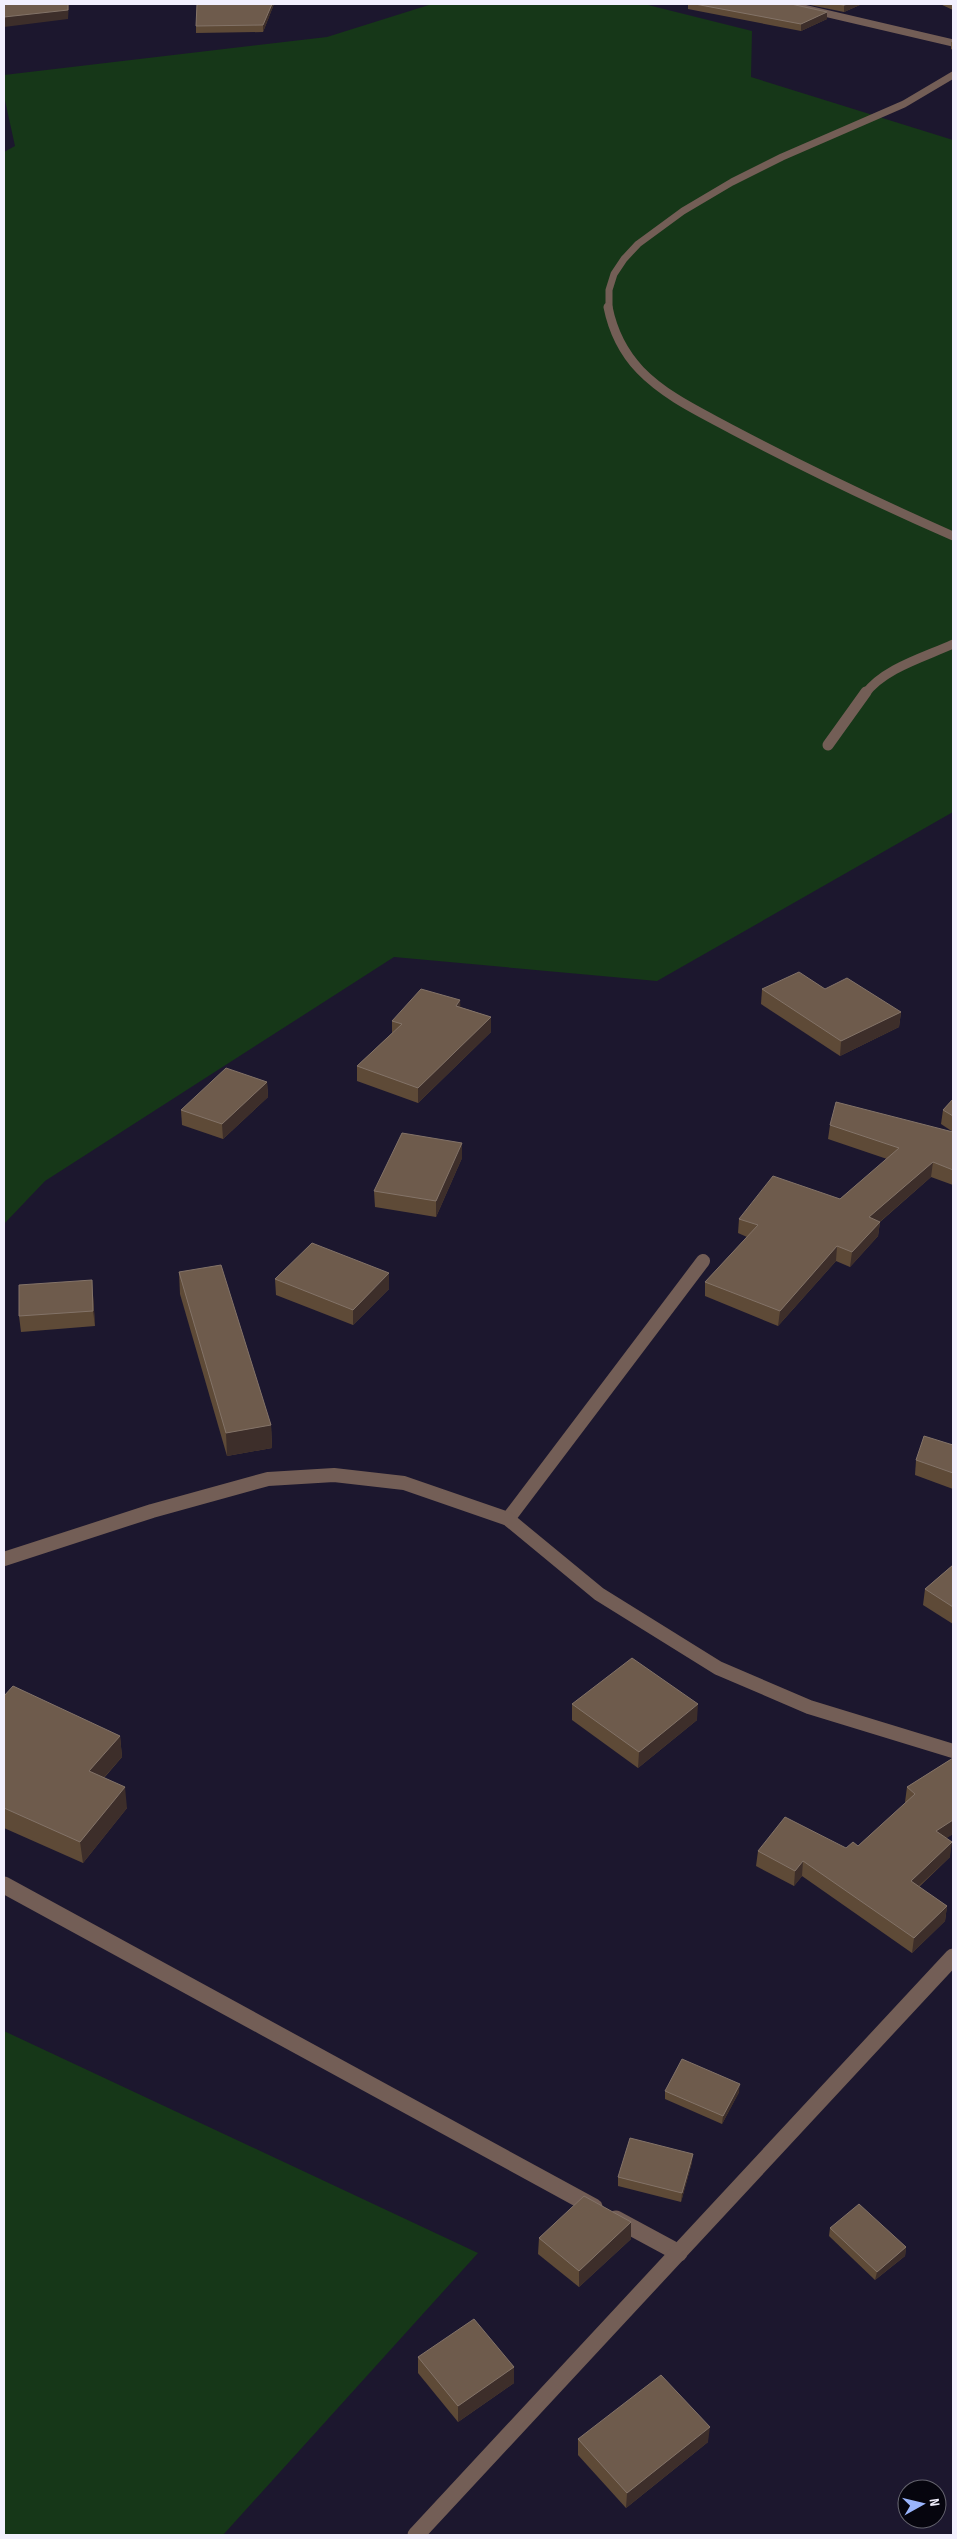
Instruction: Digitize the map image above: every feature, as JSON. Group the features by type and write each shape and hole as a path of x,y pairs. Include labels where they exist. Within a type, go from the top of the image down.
{"street":[{"path":"786,4 953,44"},
{"path":"953,75 898,107 786,155 698,202 636,245 622,261 612,277 608,300 608,316 620,343 640,370 673,397 800,465 953,536"},
{"path":"828,745 871,686 897,669 953,644"},
{"path":"508,1519 702,1261"},
{"path":"4,1559 152,1511 268,1479 334,1475 404,1483 508,1519 599,1594 718,1668 809,1708 953,1751"},
{"path":"4,1885 678,2253"},
{"path":"416,2535 953,1958"}],"green space":[{"path":"432,4 644,4 752,31 751,77 953,140 953,812 657,981 394,957 45,1181 4,1224 4,152 15,146 4,96 4,75 327,37"},
{"path":"4,2031 478,2253 223,2535 4,2535"}],"building":[{"path":"4,4 68,4 68,10 4,17"},
{"path":"197,4 272,4 263,25 196,26"},
{"path":"695,4 791,4 827,12 801,24"},
{"path":"799,972 825,989 847,978 901,1012 841,1041 762,989"},
{"path":"421,989 460,1000 456,1006 491,1017 418,1088 357,1066 402,1024 392,1021"},
{"path":"226,1068 267,1082 222,1124 181,1110"},
{"path":"953,1099 953,1116 943,1110"},
{"path":"836,1102 953,1132 953,1170 933,1162 869,1217 880,1222 852,1252 837,1246 780,1311 705,1282 758,1225 739,1219 773,1176 840,1199 899,1148 830,1125"},
{"path":"402,1133 462,1143 436,1201 374,1191"},
{"path":"312,1243 389,1273 353,1310 275,1279"},
{"path":"221,1265 271,1425 226,1433 179,1272"},
{"path":"92,1280 93,1311 19,1316 19,1285"},
{"path":"924,1436 953,1445 953,1473 916,1460"},
{"path":"953,1565 953,1607 925,1589"},
{"path":"632,1658 698,1704 639,1752 572,1704"},
{"path":"13,1686 120,1736 89,1771 125,1787 80,1842 4,1808 4,1696"},
{"path":"953,1758 953,1820 936,1831 952,1842 911,1881 947,1906 914,1938 803,1861 795,1871 758,1851 785,1817 846,1848 853,1842 858,1846 915,1794 907,1787"},
{"path":"682,2059 740,2084 723,2116 665,2091"},
{"path":"630,2138 693,2154 682,2193 618,2177"},
{"path":"584,2196 631,2222 579,2271 539,2238"},
{"path":"859,2204 906,2247 877,2272 830,2228"},
{"path":"474,2319 514,2367 458,2406 418,2357"},
{"path":"661,2375 710,2427 627,2493 578,2439"}]}
